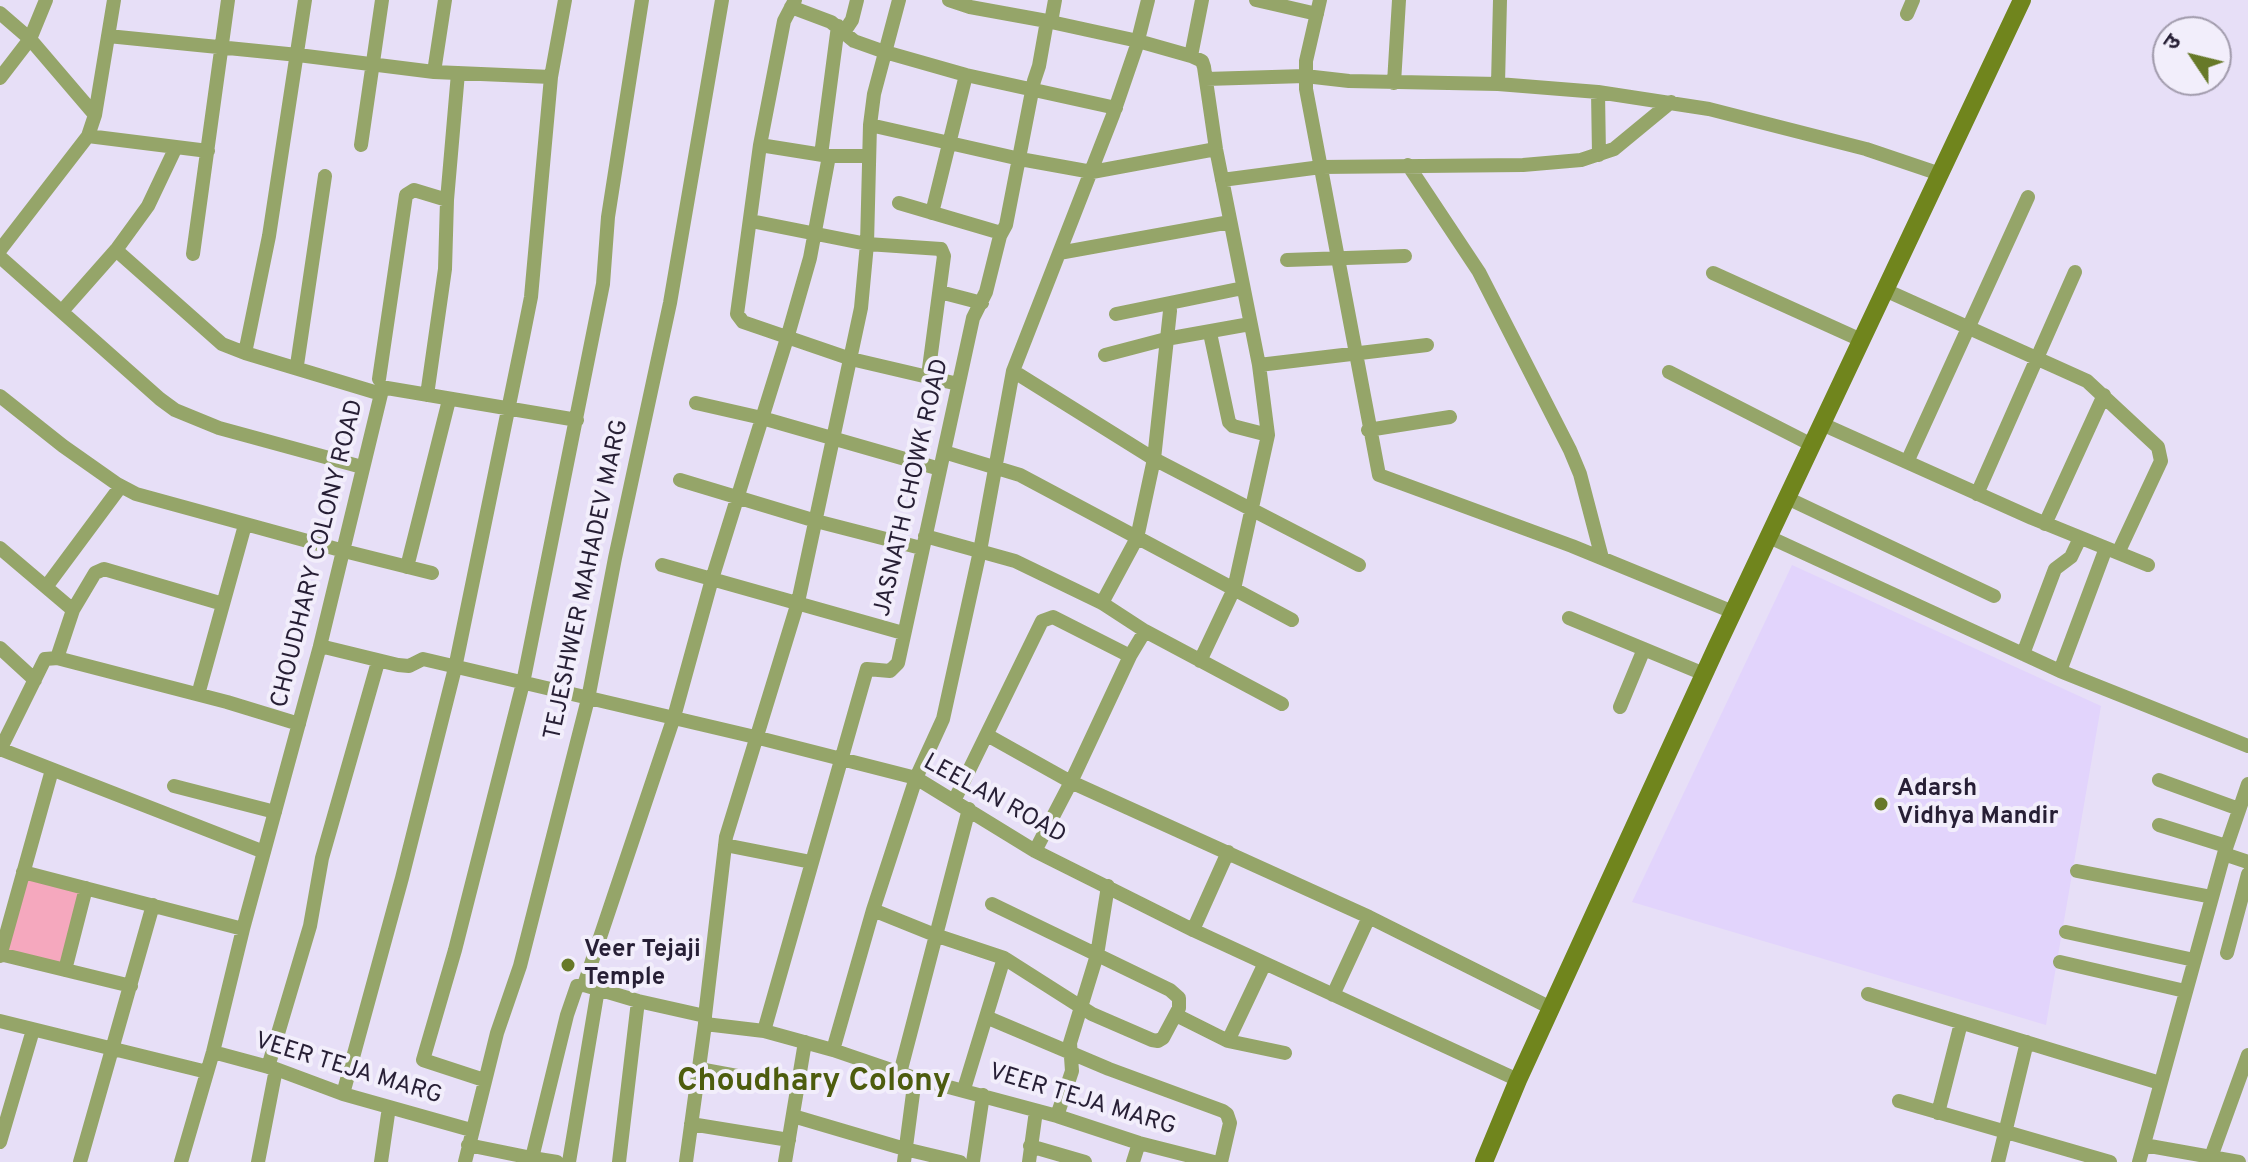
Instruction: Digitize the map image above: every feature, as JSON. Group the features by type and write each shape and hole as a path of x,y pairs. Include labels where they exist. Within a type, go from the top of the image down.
{"main road":[{"path":"1484,1162 1518,1080 1704,674 2022,0"}],"street":[{"path":"0,78 30,39 46,0"},
{"path":"0,250 88,136 95,115 114,0"},
{"path":"193,254 228,0"},
{"path":"116,250 222,344 245,353 269,236 305,0"},
{"path":"361,145 382,0"},
{"path":"434,72 445,0"},
{"path":"343,1094 455,668 531,297 551,77 565,0"},
{"path":"484,1080 423,1060 455,950 523,683 603,284 608,217 642,0"},
{"name":"TEJESHWER MAHADEV MARG","path":"465,1162 484,1080 520,966 588,697 670,303 722,0"},
{"path":"569,1162 591,987 788,335 815,232 841,29 852,20 857,0"},
{"path":"686,1162 725,845 798,602 851,359 861,308 867,244 870,125 899,0"},
{"name":"JASNATH CHOWK ROAD","path":"764,1031 867,669 885,672 898,663 973,318 982,303 995,265 1001,233 1006,225 1047,21 970,7 949,0"},
{"path":"1055,0 1051,22 1191,56 1202,61 1206,79 1216,149 1259,365 1268,435 1234,589 1200,661"},
{"path":"833,1050 873,910 916,778 943,719 980,551 1013,371 1116,108 1148,0"},
{"path":"1191,56 1202,0"},
{"path":"1256,0 1318,7 1305,76 1356,355 1372,475 1602,558 1733,612"},
{"path":"1394,83 1399,0"},
{"path":"1498,84 1500,0"},
{"path":"958,384 851,359 743,322 737,314 760,145 784,21 793,4 841,29 854,41 885,52 966,75 1116,108"},
{"path":"0,13 30,39 95,115"},
{"path":"108,36 434,72 551,77"},
{"path":"427,395 445,269 447,200 458,73"},
{"path":"932,213 966,75"},
{"path":"1206,79 1305,76 1394,83 1498,84 1598,92 1671,102 1866,149 1940,174"},
{"path":"1598,92 1599,155"},
{"path":"1222,180 1321,167 1523,165 1581,160 1614,149 1671,102"},
{"path":"870,125 1092,172 1216,149"},
{"path":"88,136 208,151"},
{"path":"760,145 825,156 869,156"},
{"path":"63,310 116,250 148,206 176,147"},
{"path":"1408,165 1479,272 1570,450 1580,474 1602,558"},
{"path":"297,365 325,176"},
{"path":"447,200 414,190 406,195 380,383 449,400 577,420"},
{"path":"1907,462 2028,197"},
{"path":"899,203 1001,233"},
{"path":"751,221 867,244 941,249 944,256 928,376"},
{"path":"1059,253 1230,222"},
{"path":"1287,260 1405,256"},
{"path":"0,257 175,410 219,428 362,467"},
{"path":"1977,494 2075,272"},
{"path":"1713,273 1861,340"},
{"path":"1116,314 1243,288"},
{"path":"1885,290 2087,381 2158,447 2161,454 2158,467 2112,550 2060,671"},
{"path":"940,292 982,303"},
{"path":"1102,603 1137,538 1154,459 1170,311"},
{"path":"1105,355 1166,339 1250,324"},
{"path":"1210,333 1229,422 1233,426 1268,435"},
{"path":"1259,365 1427,345"},
{"name":"CHOUDHARY COLONY ROAD","path":"181,1162 320,646 381,394 245,353"},
{"path":"1013,371 1154,459 1359,565"},
{"path":"1669,372 1812,445"},
{"path":"2045,524 2104,395"},
{"path":"0,396 63,446 121,486 157,501 432,573"},
{"path":"407,567 449,400"},
{"path":"696,403 762,418 940,469"},
{"path":"1368,430 1450,417"},
{"path":"1822,424 2045,524 2148,565"},
{"path":"944,452 1020,475 1292,620"},
{"path":"680,480 816,521 980,551 1015,561 1102,603 1145,631 1282,704"},
{"path":"46,587 121,486"},
{"path":"1787,498 1994,596"},
{"path":"199,691 245,525"},
{"path":"1769,537 2060,671 2248,746"},
{"path":"2023,654 2055,569 2071,557 2080,538"},
{"path":"0,548 73,610"},
{"path":"662,565 903,633"},
{"path":"58,658 73,610 95,573 104,569 223,604"},
{"path":"954,801 1039,627 1047,617 1053,617 1130,656"},
{"path":"1569,618 1704,674"},
{"path":"1035,851 1145,631"},
{"name":"LEELAN ROAD","path":"320,646 378,662 409,666 423,659 674,717 916,778 1035,851 1264,965 1518,1080"},
{"path":"0,648 35,680"},
{"path":"1620,707 1644,649"},
{"path":"264,852 52,770 1,745 45,659 58,658 299,724"},
{"path":"258,1162 272,1068 310,926 322,858 378,662"},
{"path":"987,735 1071,782 1369,917 1551,1008"},
{"path":"52,770 0,955 131,986"},
{"path":"2159,780 2239,809"},
{"path":"2139,1162 2225,850 2248,784"},
{"path":"174,786 275,812"},
{"path":"900,1073 969,809"},
{"path":"2159,825 2248,862"},
{"path":"725,845 811,862"},
{"path":"1193,930 1228,852"},
{"path":"2077,871 2212,897"},
{"path":"23,872 243,929"},
{"path":"2227,953 2248,874"},
{"path":"1057,1116 1072,1071 1070,1043 1097,955 1108,886"},
{"path":"65,970 86,888"},
{"path":"873,910 1004,958 1082,1008 1158,1041 1167,1033 1180,1003 1170,990 992,904"},
{"path":"80,1162 153,905"},
{"path":"1333,995 1369,917"},
{"path":"2066,932 2194,960"},
{"path":"964,1089 1004,958"},
{"path":"2060,962 2185,991"},
{"path":"1228,1041 1264,965"},
{"path":"532,1158 577,986 591,987"},
{"name":"VEER TEJA MARG","path":"591,987 705,1020 805,1042 915,1078 964,1089 1139,1143 1214,1162"},
{"path":"1868,994 2160,1083"},
{"path":"619,1162 638,1001"},
{"path":"1176,1015 1228,1041 1285,1053"},
{"path":"986,1017 1109,1069 1223,1111 1230,1123 1221,1162"},
{"path":"0,1021 207,1072"},
{"path":"1938,1113 1961,1023"},
{"path":"0,1142 7,1096 33,1030"},
{"path":"785,1162 805,1042"},
{"path":"1998,1162 2027,1042"},
{"name":"VEER TEJA MARG","path":"213,1052 272,1068 469,1137 551,1162"},
{"path":"2211,1157 2245,1074 2248,1055"},
{"path":"699,1069 797,1087"},
{"path":"904,1156 915,1078"},
{"path":"973,1162 983,1095"},
{"path":"1899,1101 2110,1162"},
{"path":"381,1162 389,1107"},
{"path":"1029,1162 1036,1111"},
{"path":"793,1116 904,1156 960,1162"},
{"path":"691,1124 789,1140"},
{"path":"1133,1162 1139,1143"},
{"path":"2144,1145 2239,1162"},
{"path":"1030,1146 1085,1162"}],"shaded area":[{"name":"Adarsh Vidhya Mandir","path":"1792,565 2101,706 2046,1025 1632,902"},
{"path":"25,877 82,890 60,965 7,952"}],"place":[{"name":"Adarsh Vidhya Mandir","path":"1881,804"},
{"name":"Veer Tejaji Temple","path":"568,965"}],"district":[{"name":"Choudhary Colony","path":"814,1084"}]}
